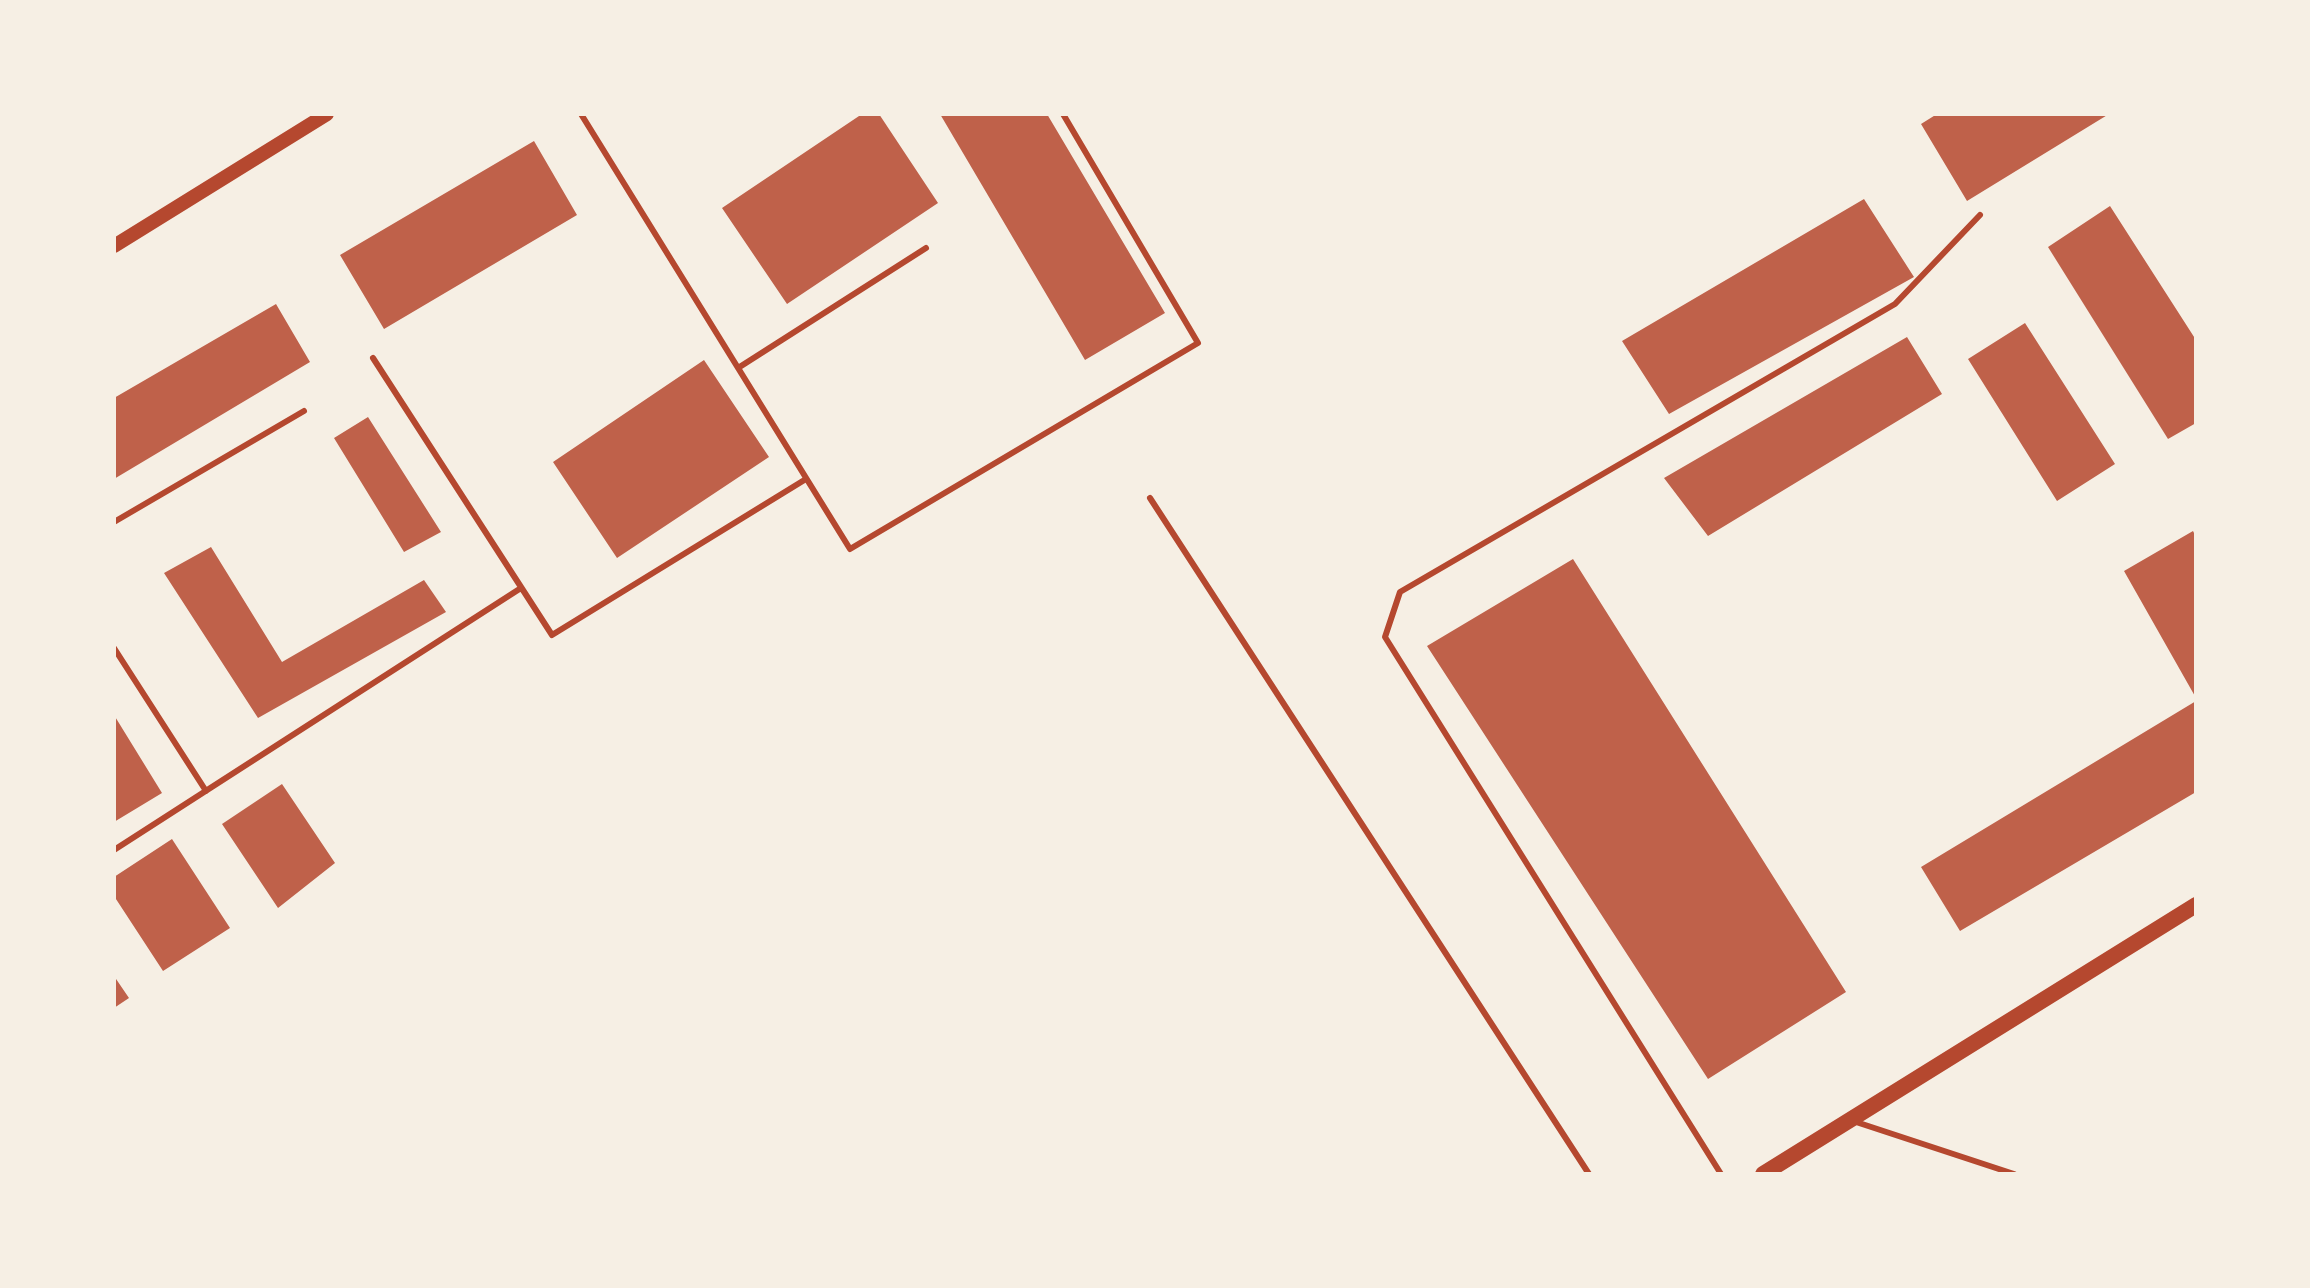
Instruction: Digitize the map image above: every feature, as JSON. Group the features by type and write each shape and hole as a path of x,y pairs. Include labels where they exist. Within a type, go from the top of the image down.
{"main road":[{"path":"1763,1174 2196,905"}],"street":[{"path":"114,246 327,114"}],"lane":[{"path":"581,114 850,549 1198,343 1063,114"},
{"path":"1721,1174 1385,637 1400,592 1895,304 1980,215"},
{"path":"738,368 926,248"},
{"path":"373,358 552,635 806,479"},
{"path":"114,522 304,411"},
{"path":"1150,498 1589,1174"},
{"path":"114,850 521,588"},
{"path":"114,648 206,791"},
{"path":"1849,1120 2014,1174"}],"building":[{"path":"862,114 879,114 938,203 787,304 722,208"},
{"path":"940,114 1047,114 1165,313 1085,360"},
{"path":"1937,114 2109,114 1967,201 1921,124"},
{"path":"534,141 577,215 384,329 340,255"},
{"path":"1864,199 1914,277 1669,414 1622,341"},
{"path":"2110,206 2196,340 2196,423 2168,439 2048,247"},
{"path":"276,304 310,362 114,479 114,398"},
{"path":"2025,323 2115,464 2057,501 1968,359"},
{"path":"1907,337 1942,394 1708,536 1664,478"},
{"path":"704,360 769,457 617,558 553,462"},
{"path":"368,417 441,532 404,552 334,438"},
{"path":"2193,531 2196,537 2196,698 2124,571"},
{"path":"211,547 282,662 424,580 446,612 258,718 164,573"},
{"path":"1573,559 1846,992 1708,1079 1427,646"},
{"path":"2196,701 2196,792 1960,931 1921,867"},
{"path":"114,715 162,793 114,822"},
{"path":"282,784 335,863 278,908 222,824"},
{"path":"172,839 230,928 163,971 114,896 114,877"},
{"path":"114,976 129,998 114,1008"}]}
